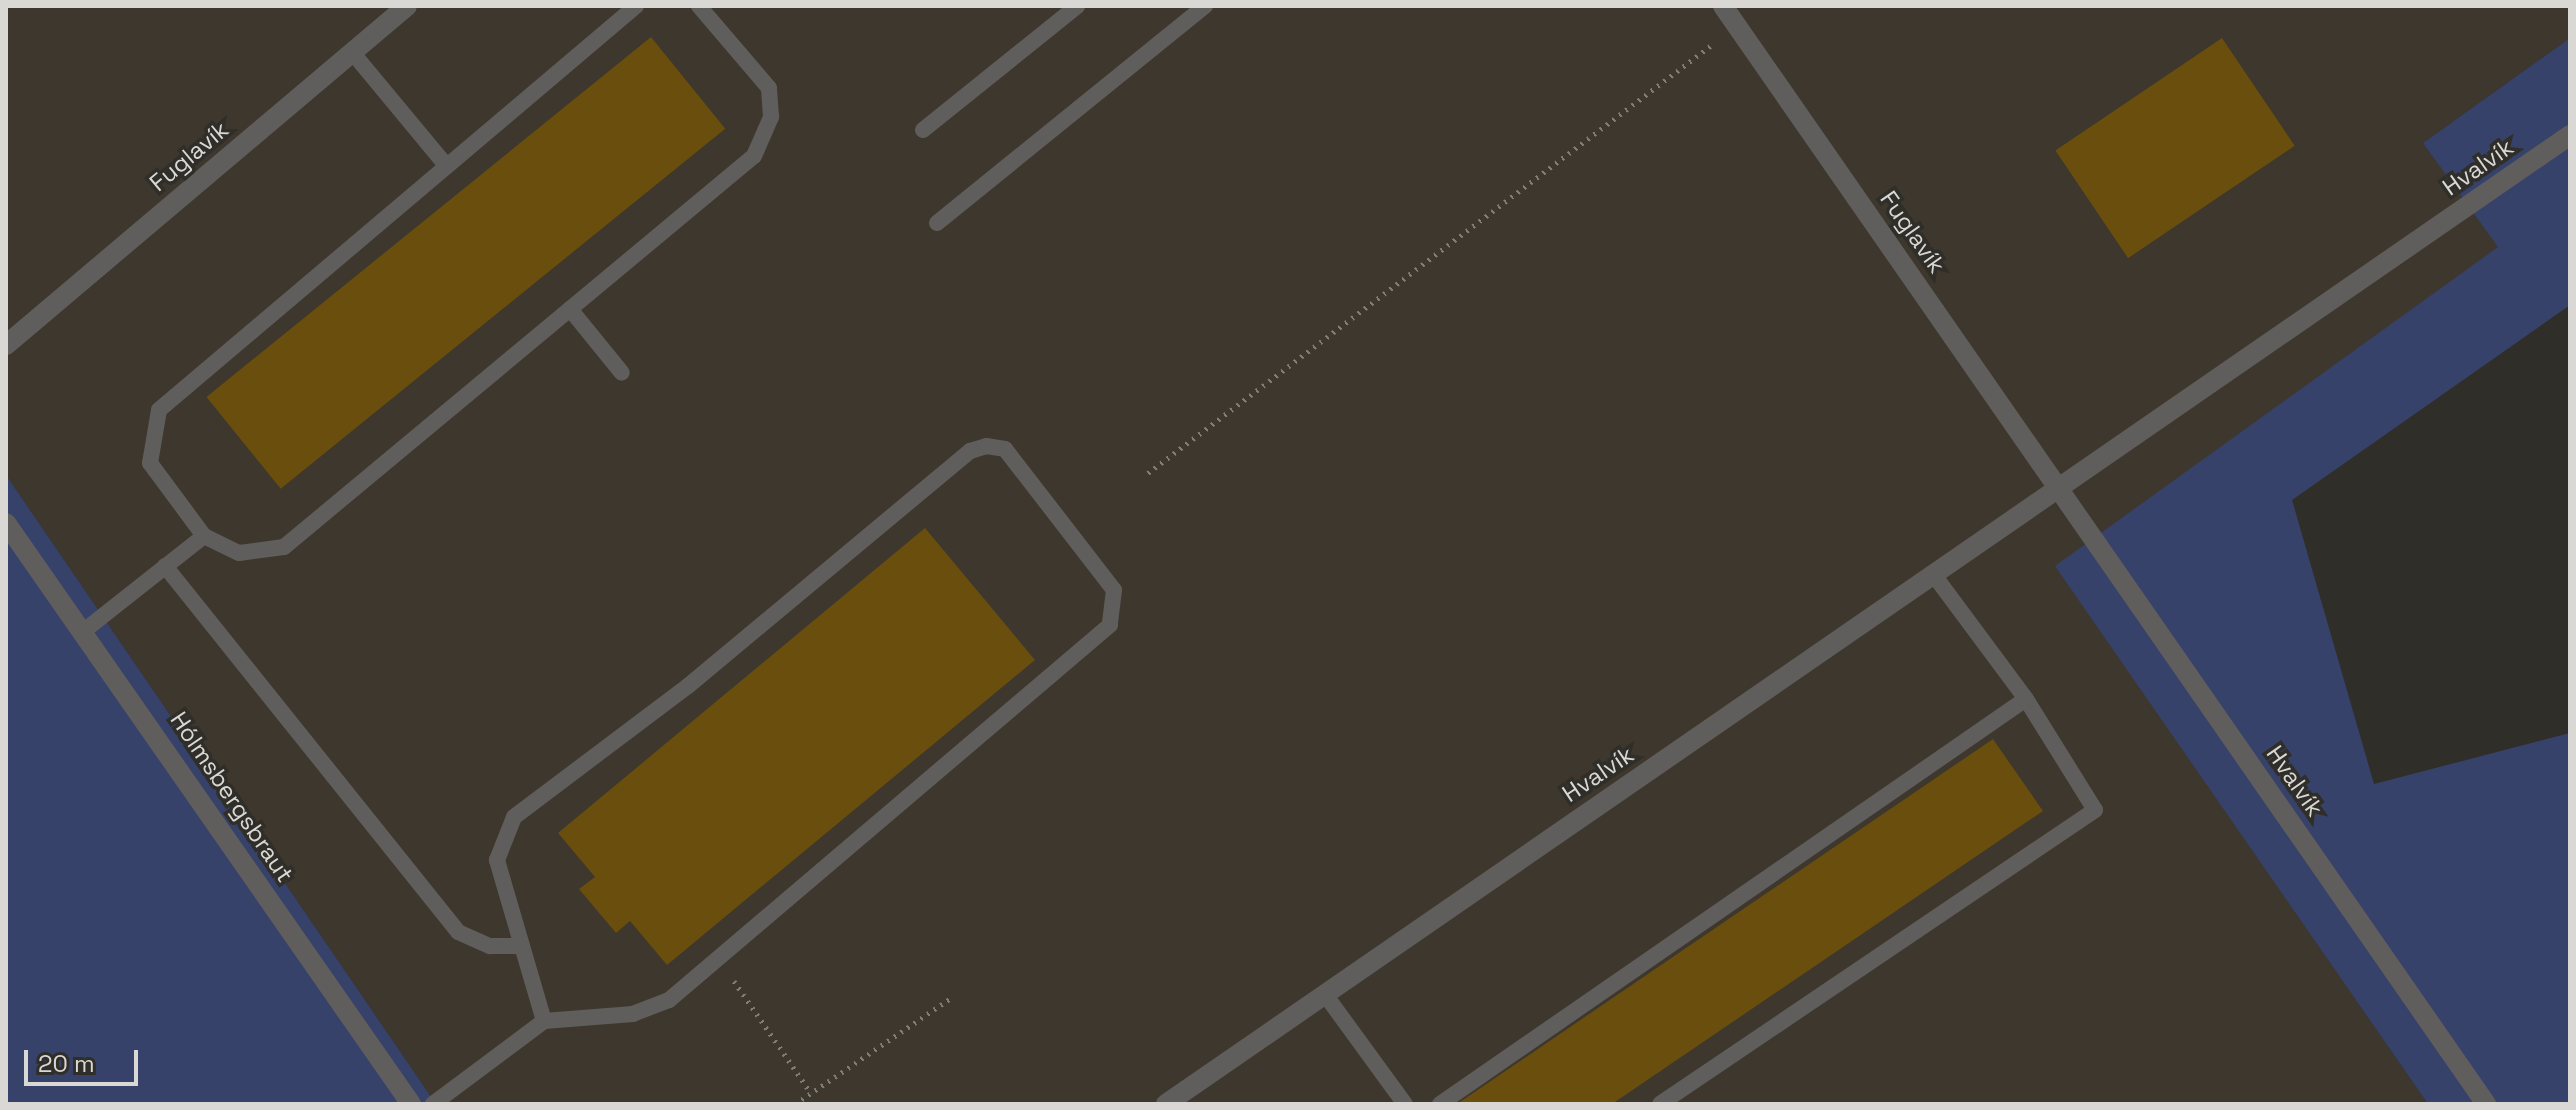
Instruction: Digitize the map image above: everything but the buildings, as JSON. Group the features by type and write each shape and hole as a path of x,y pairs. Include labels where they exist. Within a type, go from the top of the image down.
{"street":[{"name":"Fuglavík","path":"6,345 407,6"},
{"name":"Fuglavík","path":"1723,6 2060,488"},
{"name":"Hvalvík","path":"1166,1104 2570,135"},
{"name":"Hvalvík","path":"2060,488 2486,1104"},
{"name":"Hólmsbergsbraut","path":"6,523 85,630 411,1104"}],"lane":[{"path":"636,6 444,163 159,410 150,463 204,536 239,553 284,547 762,144 769,88 699,6"},
{"path":"923,130 1077,6"},
{"path":"937,223 1205,6"},
{"path":"352,52 444,163"},
{"path":"570,309 622,373"},
{"path":"433,1104 544,1021 649,1011 719,961 1110,625 1114,590 1005,449 970,451 688,686 514,817 497,860 544,1021"},
{"path":"85,630 204,536"},
{"path":"165,566 458,932 490,946 522,946"},
{"path":"1660,1104 2085,822 2095,810 2087,791 2026,699 1934,575"},
{"path":"1440,1104 2026,699"},
{"path":"1324,993 1405,1104"}],"path":[{"path":"1148,473 1737,26"},
{"path":"719,961 811,1093"},
{"path":"795,1104 951,998"}],"shaded area":[{"path":"6,6 2570,6 2570,38 2423,143 2499,247 2056,566 2428,1104 436,1104 6,475"},
{"path":"2570,38 2570,305 2292,500 2374,784 2570,733 2570,1104 2428,1104 2055,566 2498,247 2423,143"},
{"path":"6,475 436,1104 6,1104"}]}
